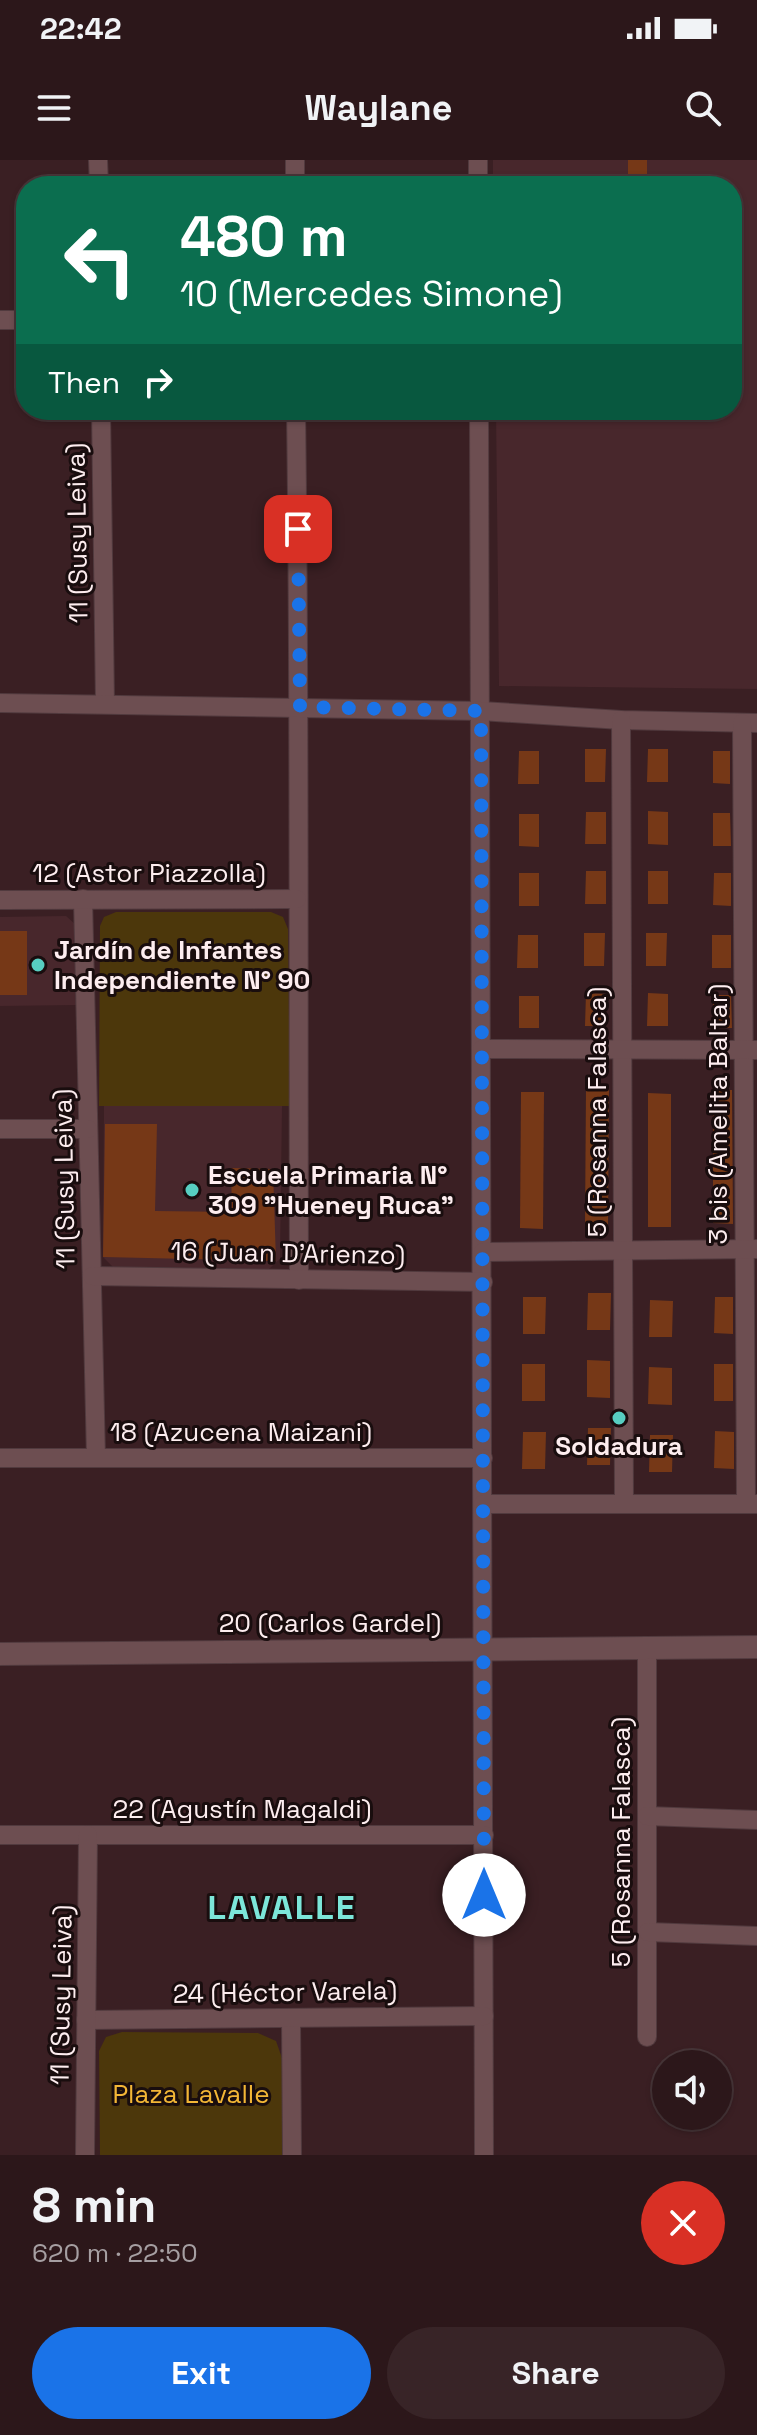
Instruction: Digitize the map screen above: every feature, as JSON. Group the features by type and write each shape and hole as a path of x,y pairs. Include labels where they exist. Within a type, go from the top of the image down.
{"street":[{"name":"11 (Susy Leiva)","path":"101,420 105,704"},
{"path":"296,420 300,707 297,899 299,1280"},
{"path":"479,420 484,2155"},
{"path":"0,703 481,711 621,720 749,723"},
{"name":"5 (Rosanna Falasca)","path":"621,720 624,1504"},
{"name":"3 bis (Amelita Baltar)","path":"749,723 751,1504"},
{"name":"11 (Susy Leiva)","path":"83,899 96,1458"},
{"name":"12 (Astor Piazzolla)","path":"0,900 297,899"},
{"path":"482,1049 750,1050"},
{"path":"0,1129 88,1129"},
{"path":"483,1252 751,1249"},
{"name":"16 (Juan D'Arienzo)","path":"92,1276 483,1282"},
{"name":"18 (Azucena Maizani)","path":"0,1458 483,1458"},
{"path":"483,1504 751,1504"},
{"name":"20 (Carlos Gardel)","path":"0,1654 757,1647"},
{"name":"5 (Rosanna Falasca)","path":"647,1648 647,2037"},
{"path":"647,1816 757,1820"},
{"name":"22 (Agustín Magaldi)","path":"0,1835 484,1835"},
{"name":"11 (Susy Leiva)","path":"85,2155 88,1835"},
{"path":"648,1932 757,1936"},
{"name":"24 (Héctor Varela)","path":"86,2020 484,2016"},
{"path":"291,2018 292,2155"}],"shaded area":[{"path":"493,160 757,160 757,689 499,686 496,420 742,420 742,176 493,176"},
{"name":"Jardín de Infantes Independiente N° 90","path":"66,916 76,925 76,1005 0,1006 0,917"},
{"name":"Escuela Primaria N° 309 \"Hueney Ruca\"","path":"104,1106 282,1106 280,1259 269,1269 113,1267 103,1257"}],"green space":[{"path":"116,912 271,912 283,917 288,929 290,1106 99,1106 100,926 104,917"},
{"name":"Plaza Lavalle","path":"122,2032 258,2033 276,2041 282,2058 284,2155 100,2155 99,2051 106,2037"}],"building":[{"path":"628,160 647,160 647,176 628,176"},
{"path":"585,749 606,749 605,782 585,782"},
{"path":"648,749 668,749 668,782 647,782"},
{"path":"519,751 539,751 539,784 518,784"},
{"path":"713,751 730,751 730,784 713,783"},
{"path":"648,811 668,812 668,845 648,844"},
{"path":"586,812 606,812 606,844 585,844"},
{"path":"713,813 730,813 731,846 713,846"},
{"path":"519,814 539,814 539,847 519,846"},
{"path":"586,871 606,871 606,904 585,904"},
{"path":"648,871 668,871 668,904 648,904"},
{"path":"519,873 539,873 539,906 519,906"},
{"path":"714,873 731,873 731,906 713,905"},
{"name":"Jardín de Infantes Independiente N° 90","path":"0,931 27,931 27,995 0,995"},
{"path":"584,933 605,933 604,966 584,966"},
{"path":"646,933 667,933 666,966 646,966"},
{"path":"518,935 538,935 538,968 517,968"},
{"path":"712,935 731,935 731,968 712,968"},
{"path":"586,993 606,994 606,1026 585,1026"},
{"path":"648,993 668,994 668,1026 647,1026"},
{"path":"713,995 731,995 732,1028 713,1028"},
{"path":"519,996 539,996 539,1028 519,1028"},
{"path":"586,1088 609,1088 608,1225 585,1224"},
{"path":"713,1090 732,1090 733,1224 713,1223"},
{"path":"521,1092 544,1092 543,1229 520,1228"},
{"path":"648,1093 671,1094 671,1227 648,1227"},
{"name":"Escuela Primaria N° 309 \"Hueney Ruca\"","path":"105,1124 157,1124 155,1211 232,1212 231,1168 273,1169 276,1261 103,1257"},
{"path":"588,1293 611,1293 610,1330 587,1330"},
{"path":"523,1297 546,1297 545,1334 523,1334"},
{"path":"715,1297 733,1297 733,1334 714,1333"},
{"path":"650,1300 673,1301 672,1337 649,1337"},
{"path":"587,1360 610,1361 610,1398 587,1397"},
{"path":"522,1364 545,1364 545,1401 522,1401"},
{"path":"714,1364 733,1364 733,1401 714,1401"},
{"path":"649,1367 672,1368 672,1405 648,1404"},
{"path":"588,1428 611,1428 610,1465 587,1465"},
{"path":"715,1431 734,1432 734,1469 714,1468"},
{"path":"523,1432 546,1432 545,1469 522,1469"},
{"path":"650,1435 673,1435 672,1472 649,1472"}],"place":[{"name":"Jardín de Infantes Independiente N° 90","path":"38,965"},
{"name":"Escuela Primaria N° 309 \"Hueney Ruca\"","path":"192,1190"},
{"name":"Soldadura","path":"619,1418"}],"district":[{"name":"LAVALLE","path":"282,1907"}],"route":[{"path":"298,529 300,707 481,711 484,1895"}]}
